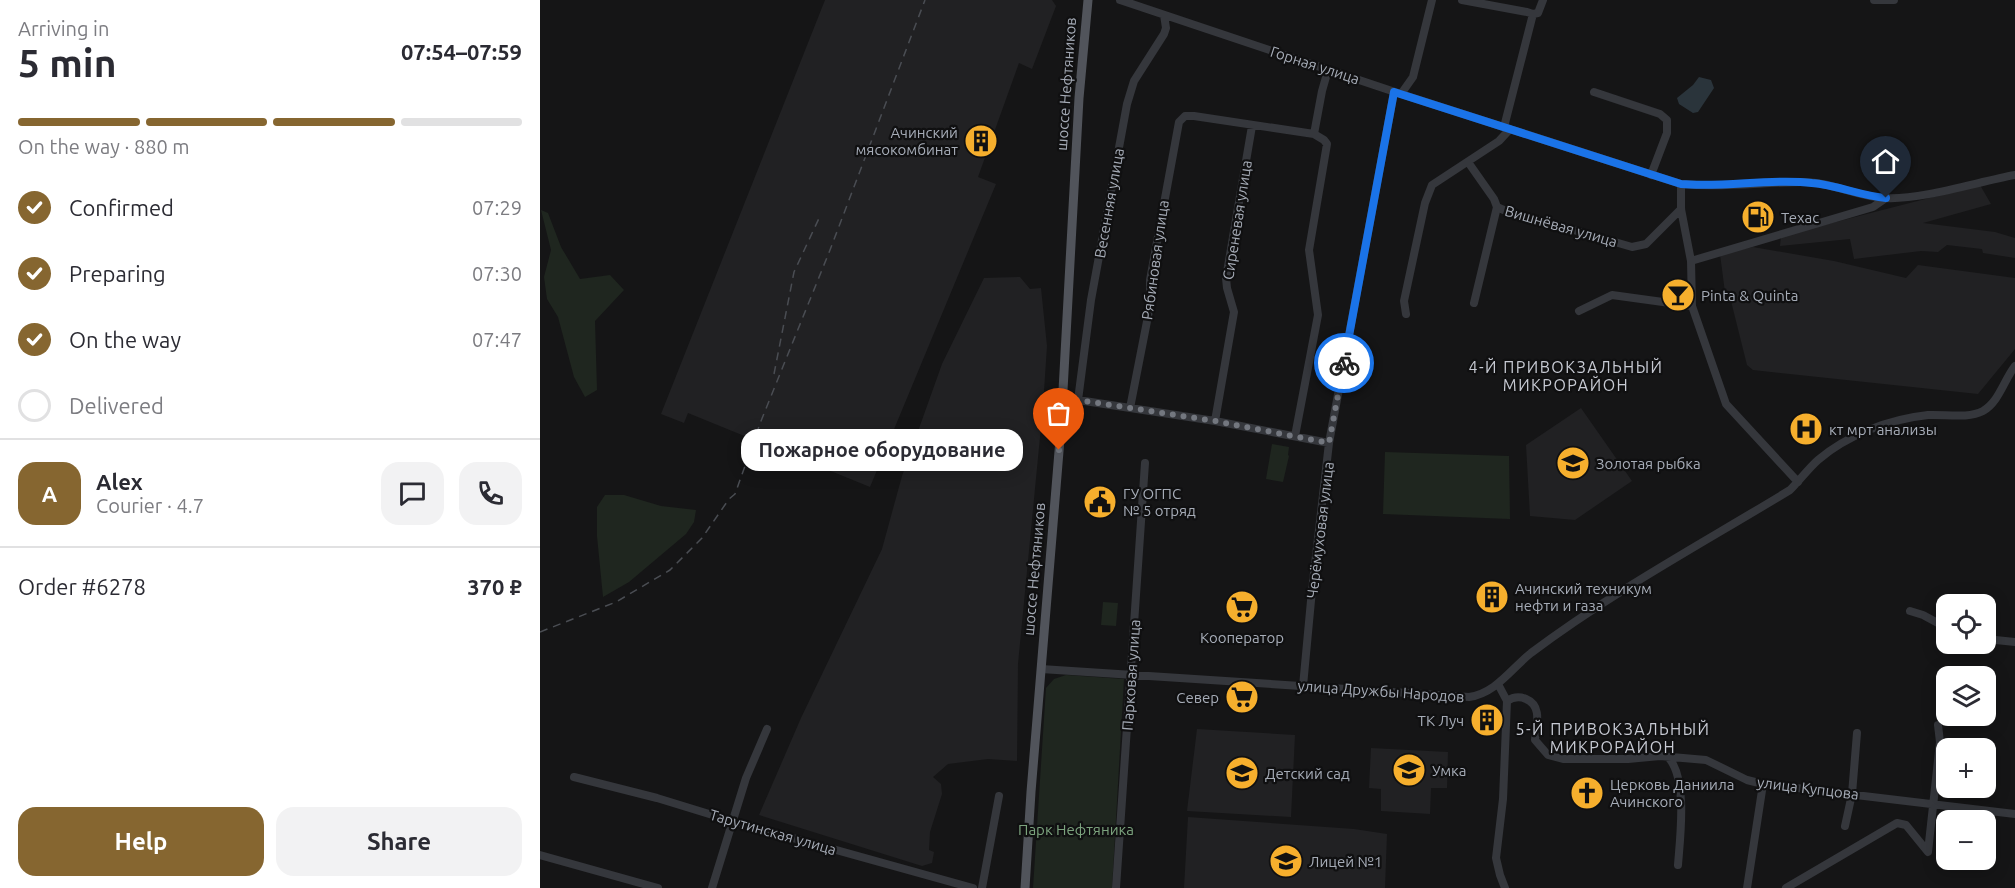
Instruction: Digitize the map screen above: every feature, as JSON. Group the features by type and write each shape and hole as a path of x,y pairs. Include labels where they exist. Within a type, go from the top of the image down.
{"main road":[{"name":"шоссе Нефтяников","path":"1025,888 1062,400 1079,98 1088,0"}],"street":[{"name":"Горная улица","path":"1120,0 1681,184 1727,186 1813,183 1886,198"},
{"name":"Черёмуховая улица","path":"1303,686 1329,443 1398,93 1413,77 1432,0"},
{"path":"1462,0 1533,14 1538,13 1543,0"},
{"path":"1874,0 1894,0"},
{"path":"1406,314 1404,301 1427,193 1432,185 1499,141 1507,128 1533,14"},
{"name":"Весенняя улица","path":"1078,400 1091,300 1130,89 1164,34 1166,28 1164,15"},
{"path":"1314,134 1328,70"},
{"path":"1594,92 1660,114 1667,120 1667,133 1651,175"},
{"name":"Рябиновая улица","path":"1130,408 1150,306 1150,280 1177,126 1185,116 1252,126"},
{"path":"1252,126 1314,134 1324,140 1327,149 1309,250 1318,315 1295,436"},
{"name":"Сиреневая улица","path":"1215,421 1234,312 1226,278 1252,126"},
{"name":"Вишнёвая улица","path":"1468,162 1494,199 1497,207 1517,216 1529,217 1632,247 1642,246 1681,209"},
{"path":"1691,261 1873,207 1886,198 1923,194 2015,175"},
{"path":"1681,184 1681,209 1691,261 1692,306 1726,404 1798,482"},
{"path":"1474,303 1497,207"},
{"path":"1580,311 1612,295 1692,306"},
{"name":"улица Дружбы Народов","path":"1041,669 1469,697 1482,694 1498,684 1515,665 1566,628 1790,490 1825,455 1846,441 1906,419 1972,414 1981,411 1993,402 2015,366"},
{"path":"1062,400 1078,400 1215,421 1329,443"},
{"name":"Парковая улица","path":"1116,888 1145,463"},
{"path":"1910,611 1936,622"},
{"path":"1996,640 2015,642"},
{"path":"1498,684 1507,701 1503,799 1496,858 1505,888"},
{"name":"улица Купцова","path":"1507,701 1518,697 1529,700 1533,704 1538,712 1535,740 1548,755 1572,760 1660,756 1706,760 1747,780 1763,784 2015,814"},
{"path":"1786,888 1897,823 1906,825 1928,852 1940,742 1938,726"},
{"path":"712,888 746,778 767,729"},
{"path":"1845,826 1852,794 1857,733"},
{"path":"1668,757 1675,766 1682,804 1678,866"},
{"name":"Тарутинская улица","path":"574,777 657,798 972,888"},
{"path":"1748,888 1763,784"},
{"path":"982,888 999,796"},
{"path":"540,855 658,888"}],"shaded area":[{"path":"825,0 1052,0 1056,6 1032,69 1019,63 978,177 996,184 870,487 688,413 684,423 661,414"},
{"path":"1699,77 1711,80 1714,88 1698,112 1693,113 1679,104 1677,98"},
{"path":"1980,185 1991,204 1923,223 1995,232 2015,238 2015,258 1983,253 1982,249 1947,245 1938,252 1921,251 1854,259 1850,239 1780,246 1781,236"},
{"path":"1753,247 1834,261 1906,278 1918,265 2015,278 2015,349 1978,394 1753,370 1747,365 1731,301 1726,300 1720,254"},
{"path":"1020,277 1030,289 1041,288 1047,346 1018,664 1017,761 988,759 948,764 933,777 941,784 942,794 930,832 929,850 934,852 932,863 922,866 759,815 801,718 882,549 902,476 942,364 984,278"},
{"name":"Золотая рыбка","path":"1581,408 1632,481 1575,520 1530,516 1526,445"},
{"name":"Детский сад","path":"1197,729 1295,735 1291,817 1187,811"},
{"name":"Умка","path":"1371,748 1448,752 1447,788 1431,788 1430,814 1381,811 1381,789 1369,788"},
{"name":"Лицей №1","path":"1188,817 1354,829 1387,834 1385,888 1184,888"}],"green space":[{"path":"541,210 548,213 561,247 580,279 610,275 624,290 595,321 597,390 585,397 574,377 558,317 547,299 544,277 551,250"},
{"path":"1272,444 1289,447 1283,482 1266,479"},
{"path":"1385,452 1509,456 1510,519 1383,514"},
{"path":"605,495 624,495 661,506 696,510 694,522 686,534 629,582 603,597 597,536 597,507"},
{"path":"1103,602 1118,603 1116,626 1101,625"},
{"name":"Парк Нефтяника","path":"1066,675 1124,679 1112,888 1033,888 1046,688 1054,679"}],"railway":[{"path":"540,632 616,602 670,570 702,538 729,499 735,494 761,421 830,250 925,0"},
{"path":"774,374 794,272 821,214"}],"way so far":[{"path":"1059,450 1062,400 1078,400 1215,421 1329,443 1344,363"}],"place":[{"name":"Ачинский мясокомбинат","path":"981,141"},
{"name":"Техас","path":"1758,217"},
{"name":"Pinta & Quinta","path":"1678,295"},
{"name":"кт мрт анализы","path":"1806,429"},
{"name":"Пожарное оборудование","path":"1059,450"},
{"name":"Золотая рыбка","path":"1573,463"},
{"name":"ГУ ОГПС № 5 отряд","path":"1100,502"},
{"name":"Ачинский техникум нефти и газа","path":"1492,597"},
{"name":"Кооператор","path":"1242,607"},
{"name":"Север","path":"1242,697"},
{"name":"ТК Луч","path":"1487,720"},
{"name":"Умка","path":"1409,770"},
{"name":"Детский сад","path":"1242,773"},
{"name":"Церковь Даниила Ачинского","path":"1587,793"},
{"name":"Лицей №1","path":"1286,861"}],"district":[{"name":"4-Й ПРИВОКЗАЛЬНЫЙ МИКРОРАЙОН","path":"1566,376"},
{"name":"5-Й ПРИВОКЗАЛЬНЫЙ МИКРОРАЙОН","path":"1613,738"}],"route":[{"path":"1344,363 1394,92 1681,184 1727,186 1806,182 1886,198"}]}
